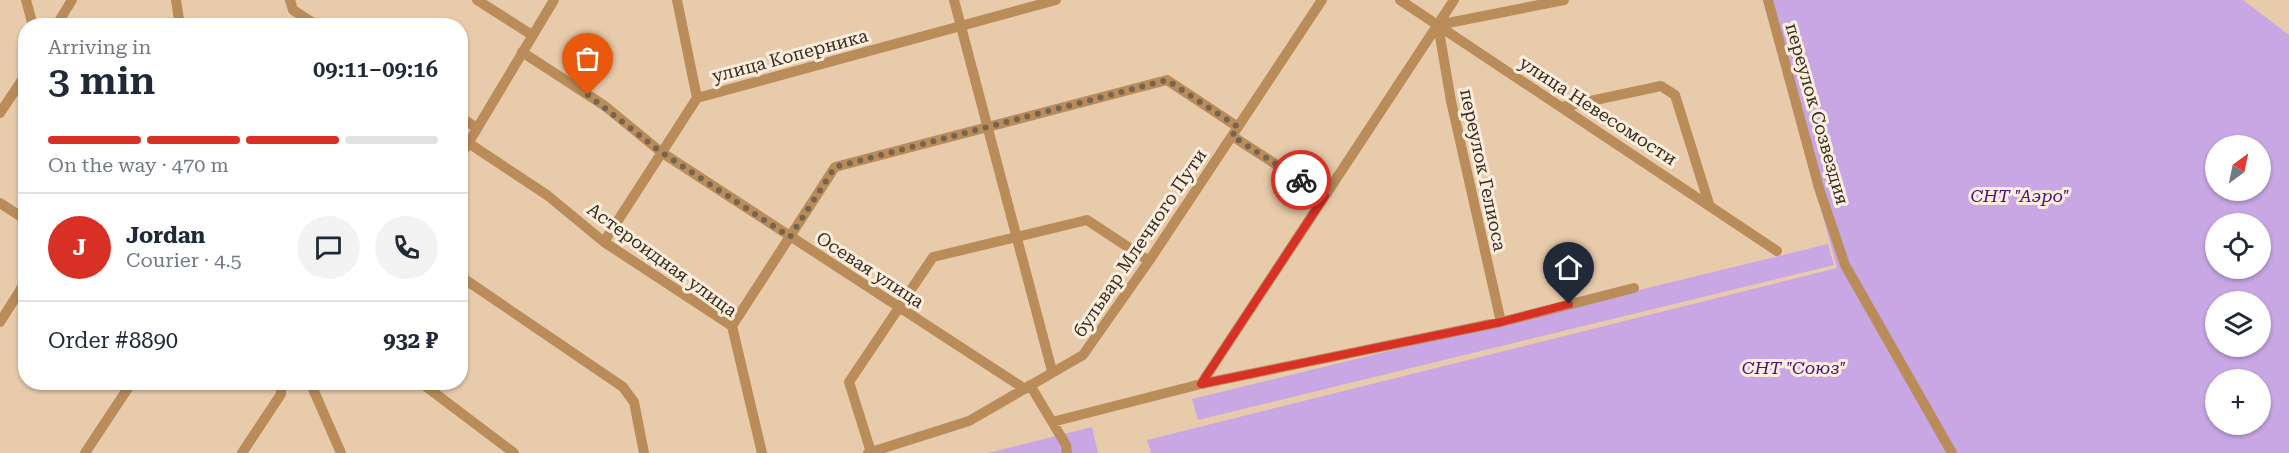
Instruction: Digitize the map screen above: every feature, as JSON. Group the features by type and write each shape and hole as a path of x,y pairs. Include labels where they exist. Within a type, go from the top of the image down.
{"street":[{"path":"27,0 31,18"},
{"path":"61,18 72,0"},
{"path":"177,0 179,18"},
{"path":"290,0 293,10 306,18"},
{"path":"477,0 532,34"},
{"path":"468,147 554,0"},
{"path":"677,0 697,98"},
{"path":"954,0 1052,371"},
{"name":"улица Коперника","path":"603,242 697,98 1056,0"},
{"name":"бульвар Млечного Пути","path":"869,453 969,421 1083,355 1149,261 1322,0"},
{"name":"улица Невесомости","path":"1400,0 1777,251"},
{"path":"1201,384 1454,0"},
{"path":"1438,25 1564,0"},
{"name":"переулок Созвездия","path":"1768,0 1834,237 1851,275 1952,453"},
{"name":"переулок Гелиоса","path":"1438,25 1451,101 1501,322"},
{"name":"Осевая улица","path":"522,52 604,106 661,152 898,308 1027,387"},
{"path":"732,326 835,167 1167,80 1325,196"},
{"path":"0,113 18,86"},
{"path":"1562,107 1661,86 1675,95 1709,204"},
{"path":"468,122 477,128"},
{"name":"Астероидная улица","path":"470,144 547,195 603,242 732,326 762,453"},
{"path":"0,203 18,215"},
{"path":"869,453 849,382 933,257 1087,219 1149,261"},
{"path":"468,281 623,387 634,402 644,453"},
{"path":"1052,422 1201,384 1501,322 1634,288"},
{"path":"0,322 18,294"},
{"path":"1027,387 1066,445 1067,453"},
{"path":"86,453 127,390"},
{"path":"242,453 281,394 281,390"},
{"path":"313,390 341,453"},
{"path":"431,390 514,453"}],"green space":[{"name":"СНТ \"Аэро\"","path":"1764,0 2243,0 2289,35 2289,453 1151,453 1147,440 1837,268"},
{"path":"1828,244 1834,265 1198,420 1192,399"},
{"path":"1092,427 1098,453 988,453"}],"way so far":[{"path":"588,95 661,152 790,237 835,167 1167,80 1238,127 1232,136 1301,180"}],"route":[{"path":"1301,180 1325,196 1201,384 1501,322 1569,304"}],"park label":[{"name":"СНТ \"Союз\"","path":"1794,368"}]}
